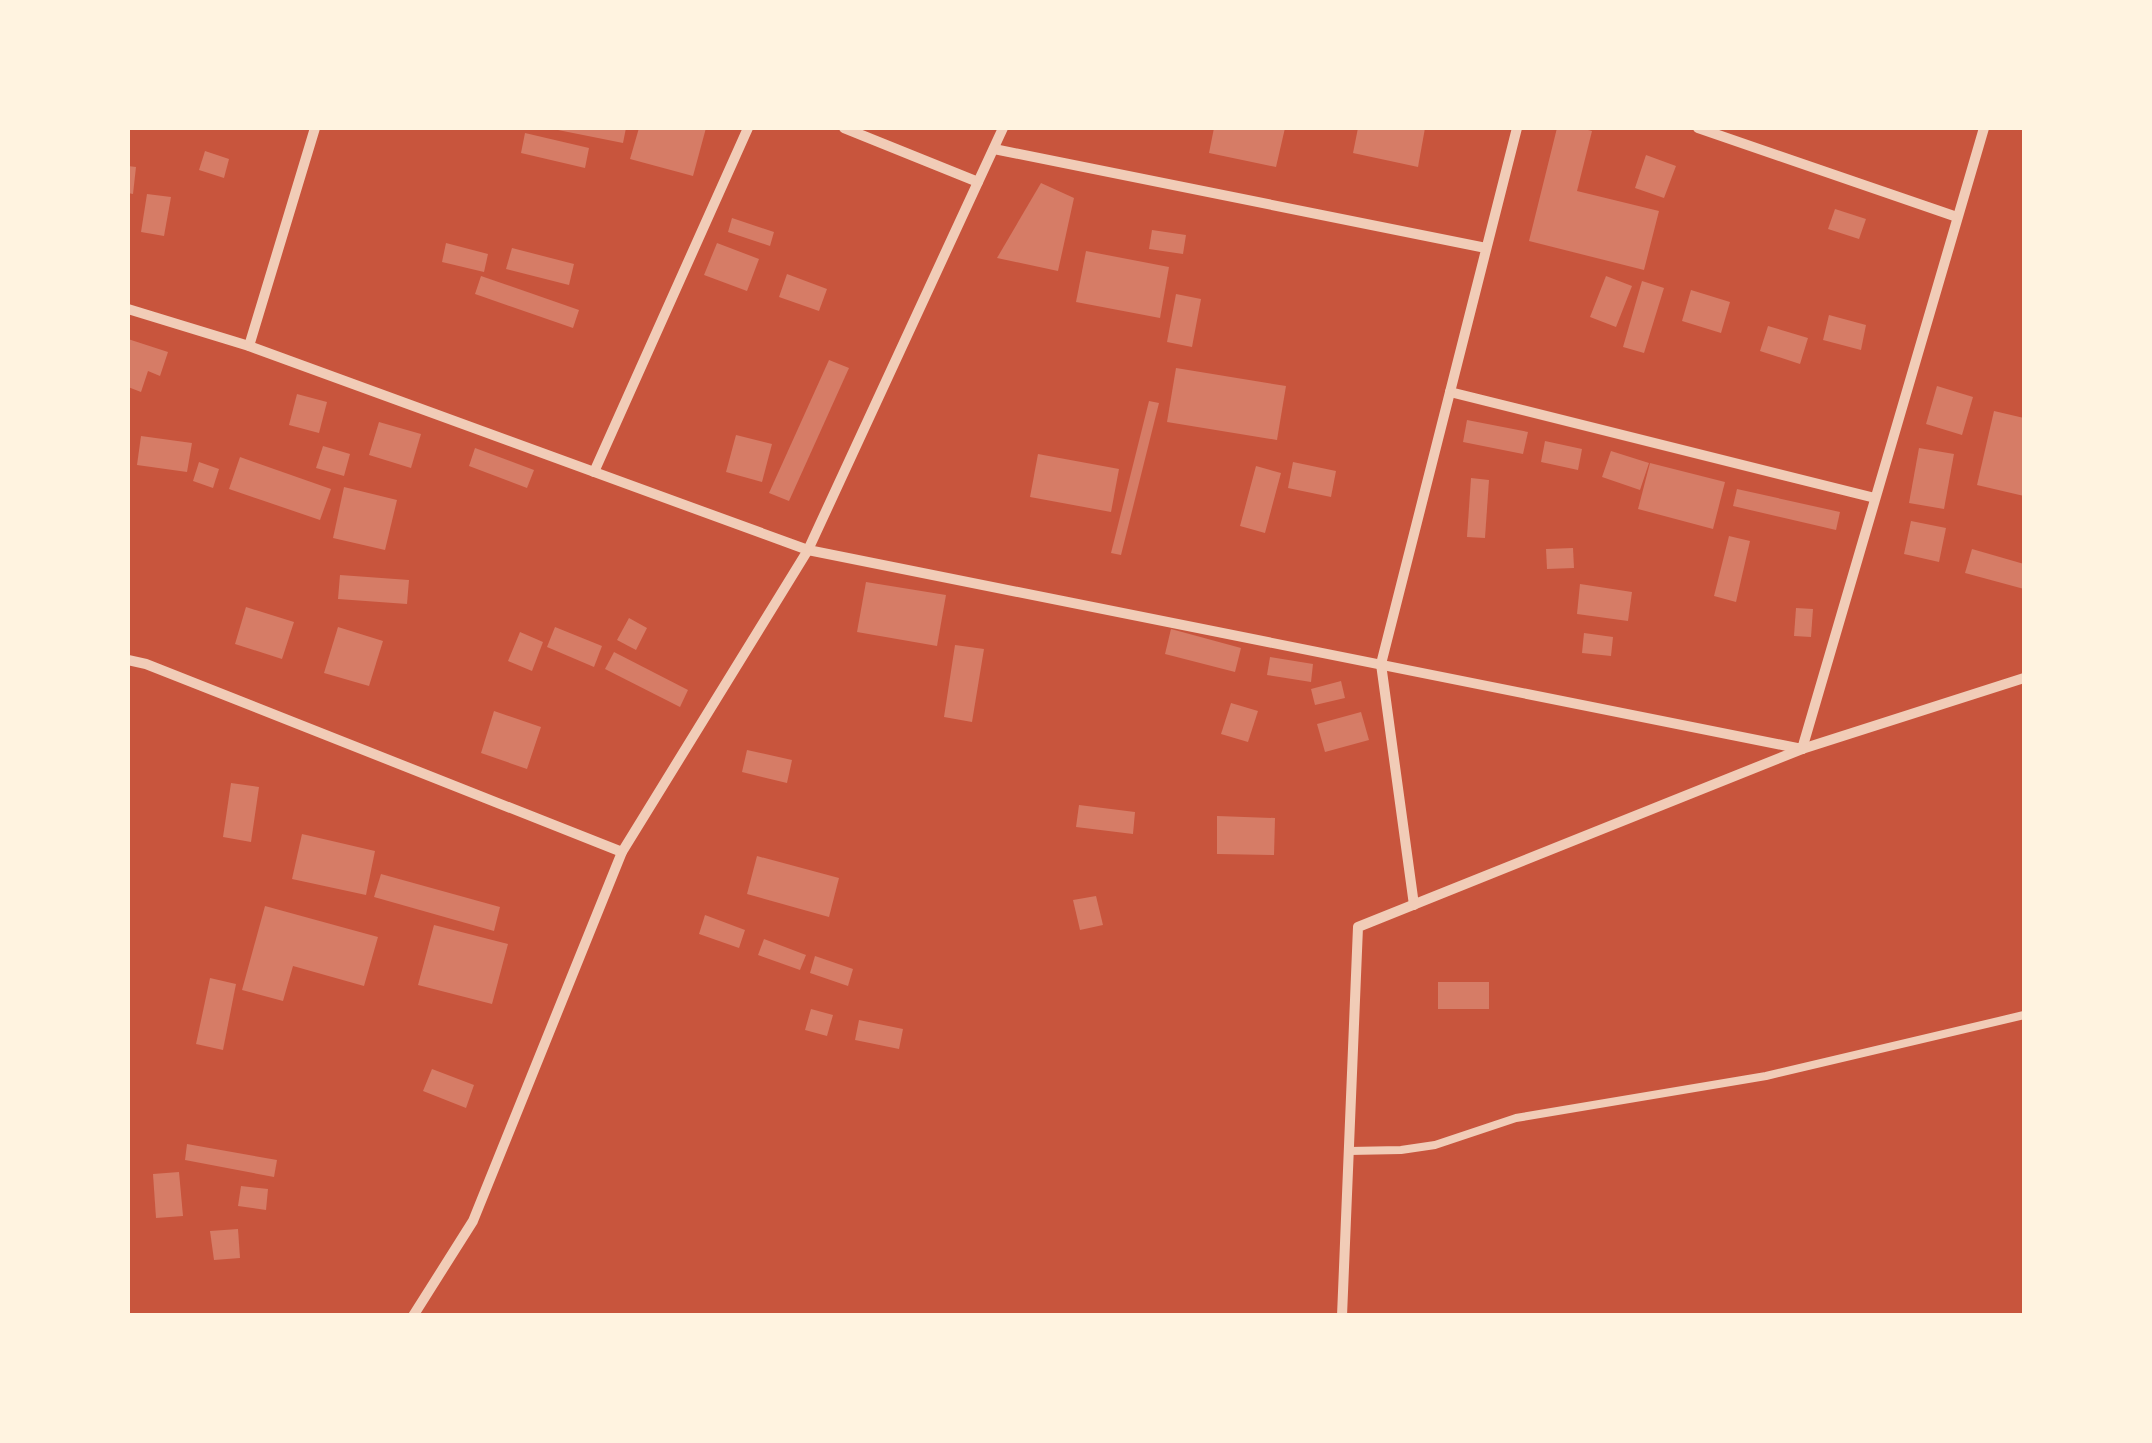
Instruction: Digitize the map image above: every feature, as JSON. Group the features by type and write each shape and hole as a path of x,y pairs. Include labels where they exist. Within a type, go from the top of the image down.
{"street":[{"path":"249,346 315,128"},
{"path":"594,472 748,128"},
{"path":"844,128 978,182"},
{"path":"413,1316 472,1221 622,852 808,550 1004,128"},
{"path":"1414,905 1381,664 1517,128"},
{"path":"1698,128 1957,218"},
{"path":"1802,748 1984,128"},
{"path":"994,149 1486,248"},
{"path":"128,309 249,346 808,550 1802,748"},
{"path":"1450,392 1875,498"},
{"path":"128,660 622,852"},
{"path":"1342,1316 1358,927 1802,748 2024,678"}],"lane":[{"path":"1349,1152 1435,1145 1516,1118 1766,1076 2024,1016"}],"building":[{"path":"553,128 626,128 623,143"},
{"path":"639,128 706,128 693,176 630,159"},
{"path":"1214,128 1285,128 1276,167 1209,153"},
{"path":"1358,128 1425,128 1418,167 1353,153"},
{"path":"1557,128 1592,131 1577,191 1659,211 1644,270 1529,241"},
{"path":"525,133 589,148 585,168 521,153"},
{"path":"205,151 229,159 224,178 199,170"},
{"path":"1646,155 1676,166 1664,198 1635,188"},
{"path":"128,166 136,167 133,194 128,193"},
{"path":"1041,183 1074,198 1058,271 997,258"},
{"path":"147,194 171,197 164,236 141,232"},
{"path":"1835,209 1866,219 1859,239 1828,229"},
{"path":"732,218 774,232 770,246 728,232"},
{"path":"1152,230 1186,235 1183,254 1149,249"},
{"path":"446,243 488,254 484,272 442,262"},
{"path":"717,243 759,259 747,291 704,275"},
{"path":"512,248 574,264 569,285 506,269"},
{"path":"1086,251 1169,267 1160,318 1076,302"},
{"path":"787,274 827,289 819,311 779,297"},
{"path":"481,276 579,310 573,328 475,294"},
{"path":"1606,276 1632,286 1616,327 1590,317"},
{"path":"1642,281 1664,288 1644,353 1623,347"},
{"path":"1691,290 1730,302 1721,333 1682,321"},
{"path":"1176,294 1201,299 1192,347 1167,342"},
{"path":"1829,315 1866,325 1861,350 1823,340"},
{"path":"1768,326 1808,338 1800,364 1760,351"},
{"path":"128,339 168,352 160,376 148,371 141,392 128,387"},
{"path":"829,360 849,368 789,501 769,493"},
{"path":"1176,368 1286,386 1277,440 1167,422"},
{"path":"1937,386 1973,397 1962,435 1926,424"},
{"path":"297,394 327,402 319,433 289,425"},
{"path":"1149,401 1159,403 1121,555 1111,553"},
{"path":"1994,411 2024,418 2024,496 1977,485"},
{"path":"1467,420 1528,432 1523,454 1463,442"},
{"path":"379,422 421,434 411,468 369,455"},
{"path":"736,435 772,444 762,482 726,472"},
{"path":"141,436 192,443 187,472 137,465"},
{"path":"1545,441 1582,449 1578,470 1541,462"},
{"path":"323,446 350,454 344,476 316,468"},
{"path":"475,448 534,470 527,488 469,466"},
{"path":"1919,448 1954,454 1944,509 1909,503"},
{"path":"1611,451 1649,463 1640,490 1602,477"},
{"path":"1038,454 1119,469 1111,512 1030,497"},
{"path":"240,457 331,489 320,520 229,489"},
{"path":"199,462 219,469 213,488 193,481"},
{"path":"1293,462 1336,471 1331,497 1288,488"},
{"path":"1650,463 1725,482 1713,529 1638,509"},
{"path":"1256,466 1281,473 1265,533 1240,526"},
{"path":"1471,478 1489,480 1485,538 1467,537"},
{"path":"344,487 397,500 385,550 333,538"},
{"path":"1737,489 1840,512 1836,530 1733,506"},
{"path":"1911,521 1946,528 1939,562 1904,554"},
{"path":"1729,536 1750,541 1736,602 1714,596"},
{"path":"1573,548 1574,568 1547,569 1546,549"},
{"path":"1972,549 2024,564 2024,589 1965,573"},
{"path":"340,575 409,580 407,604 338,599"},
{"path":"866,582 946,595 937,646 857,632"},
{"path":"1580,584 1632,592 1628,621 1577,614"},
{"path":"246,607 294,622 282,659 235,644"},
{"path":"1796,608 1813,609 1811,637 1794,636"},
{"path":"629,618 647,628 636,650 617,640"},
{"path":"338,627 383,641 369,686 324,673"},
{"path":"555,627 602,646 594,667 547,647"},
{"path":"1171,629 1241,648 1235,672 1165,654"},
{"path":"520,632 543,642 532,671 508,661"},
{"path":"1584,633 1613,637 1611,656 1582,653"},
{"path":"955,645 984,649 972,722 944,717"},
{"path":"614,652 688,690 680,707 605,669"},
{"path":"1270,657 1313,664 1311,682 1267,675"},
{"path":"1341,681 1345,698 1315,705 1311,689"},
{"path":"1231,703 1258,711 1248,742 1221,734"},
{"path":"494,711 541,727 527,769 481,753"},
{"path":"1361,712 1369,740 1325,752 1317,724"},
{"path":"747,750 792,760 787,783 742,772"},
{"path":"231,783 259,787 251,842 223,837"},
{"path":"1079,805 1135,812 1133,834 1076,827"},
{"path":"1217,816 1275,818 1274,855 1217,854"},
{"path":"302,834 375,851 366,895 292,879"},
{"path":"757,856 839,878 829,917 747,894"},
{"path":"381,874 500,907 494,931 374,897"},
{"path":"1096,896 1103,925 1080,930 1073,900"},
{"path":"265,906 378,937 364,986 293,966 283,1001 242,990"},
{"path":"705,915 745,930 739,948 699,934"},
{"path":"434,925 508,944 492,1004 418,985"},
{"path":"764,939 806,955 800,970 758,955"},
{"path":"815,956 853,969 848,986 810,973"},
{"path":"210,978 236,984 223,1050 196,1044"},
{"path":"1438,982 1489,982 1489,1009 1438,1009"},
{"path":"811,1009 833,1015 827,1036 805,1030"},
{"path":"859,1020 903,1029 899,1049 855,1040"},
{"path":"432,1069 474,1085 466,1108 423,1091"},
{"path":"187,1144 277,1160 274,1177 185,1160"},
{"path":"179,1172 183,1216 156,1218 153,1174"},
{"path":"241,1186 268,1189 266,1210 238,1206"},
{"path":"238,1229 240,1258 214,1260 210,1231"}]}
